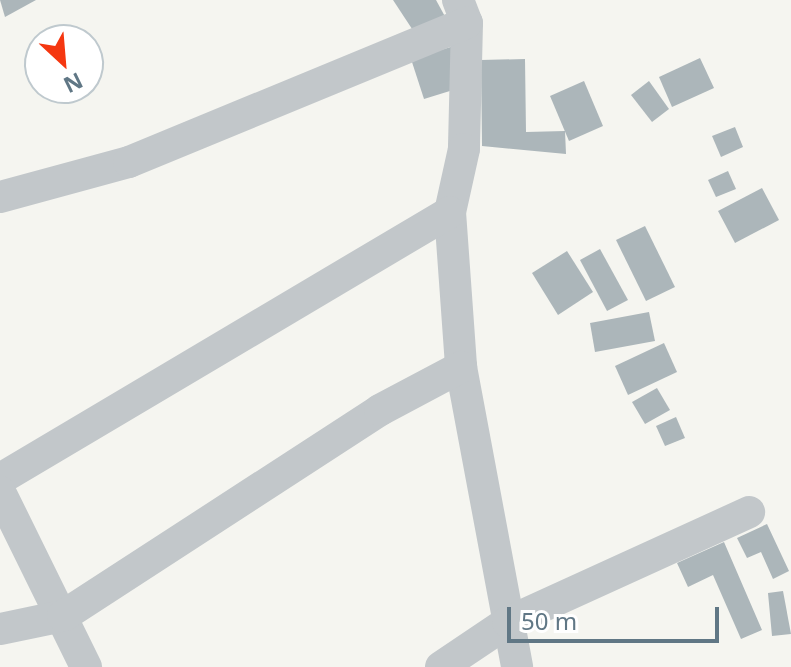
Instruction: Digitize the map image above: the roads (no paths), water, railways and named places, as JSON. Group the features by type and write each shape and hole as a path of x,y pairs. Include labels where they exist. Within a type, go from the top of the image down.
{"street":[{"path":"0,197 129,162 462,11 464,149 450,212 461,367 517,667"},
{"path":"0,479 450,212"},
{"path":"0,629 63,616 380,410 461,367"},
{"path":"0,492 86,667"},
{"path":"441,667 508,622 749,512"}]}
